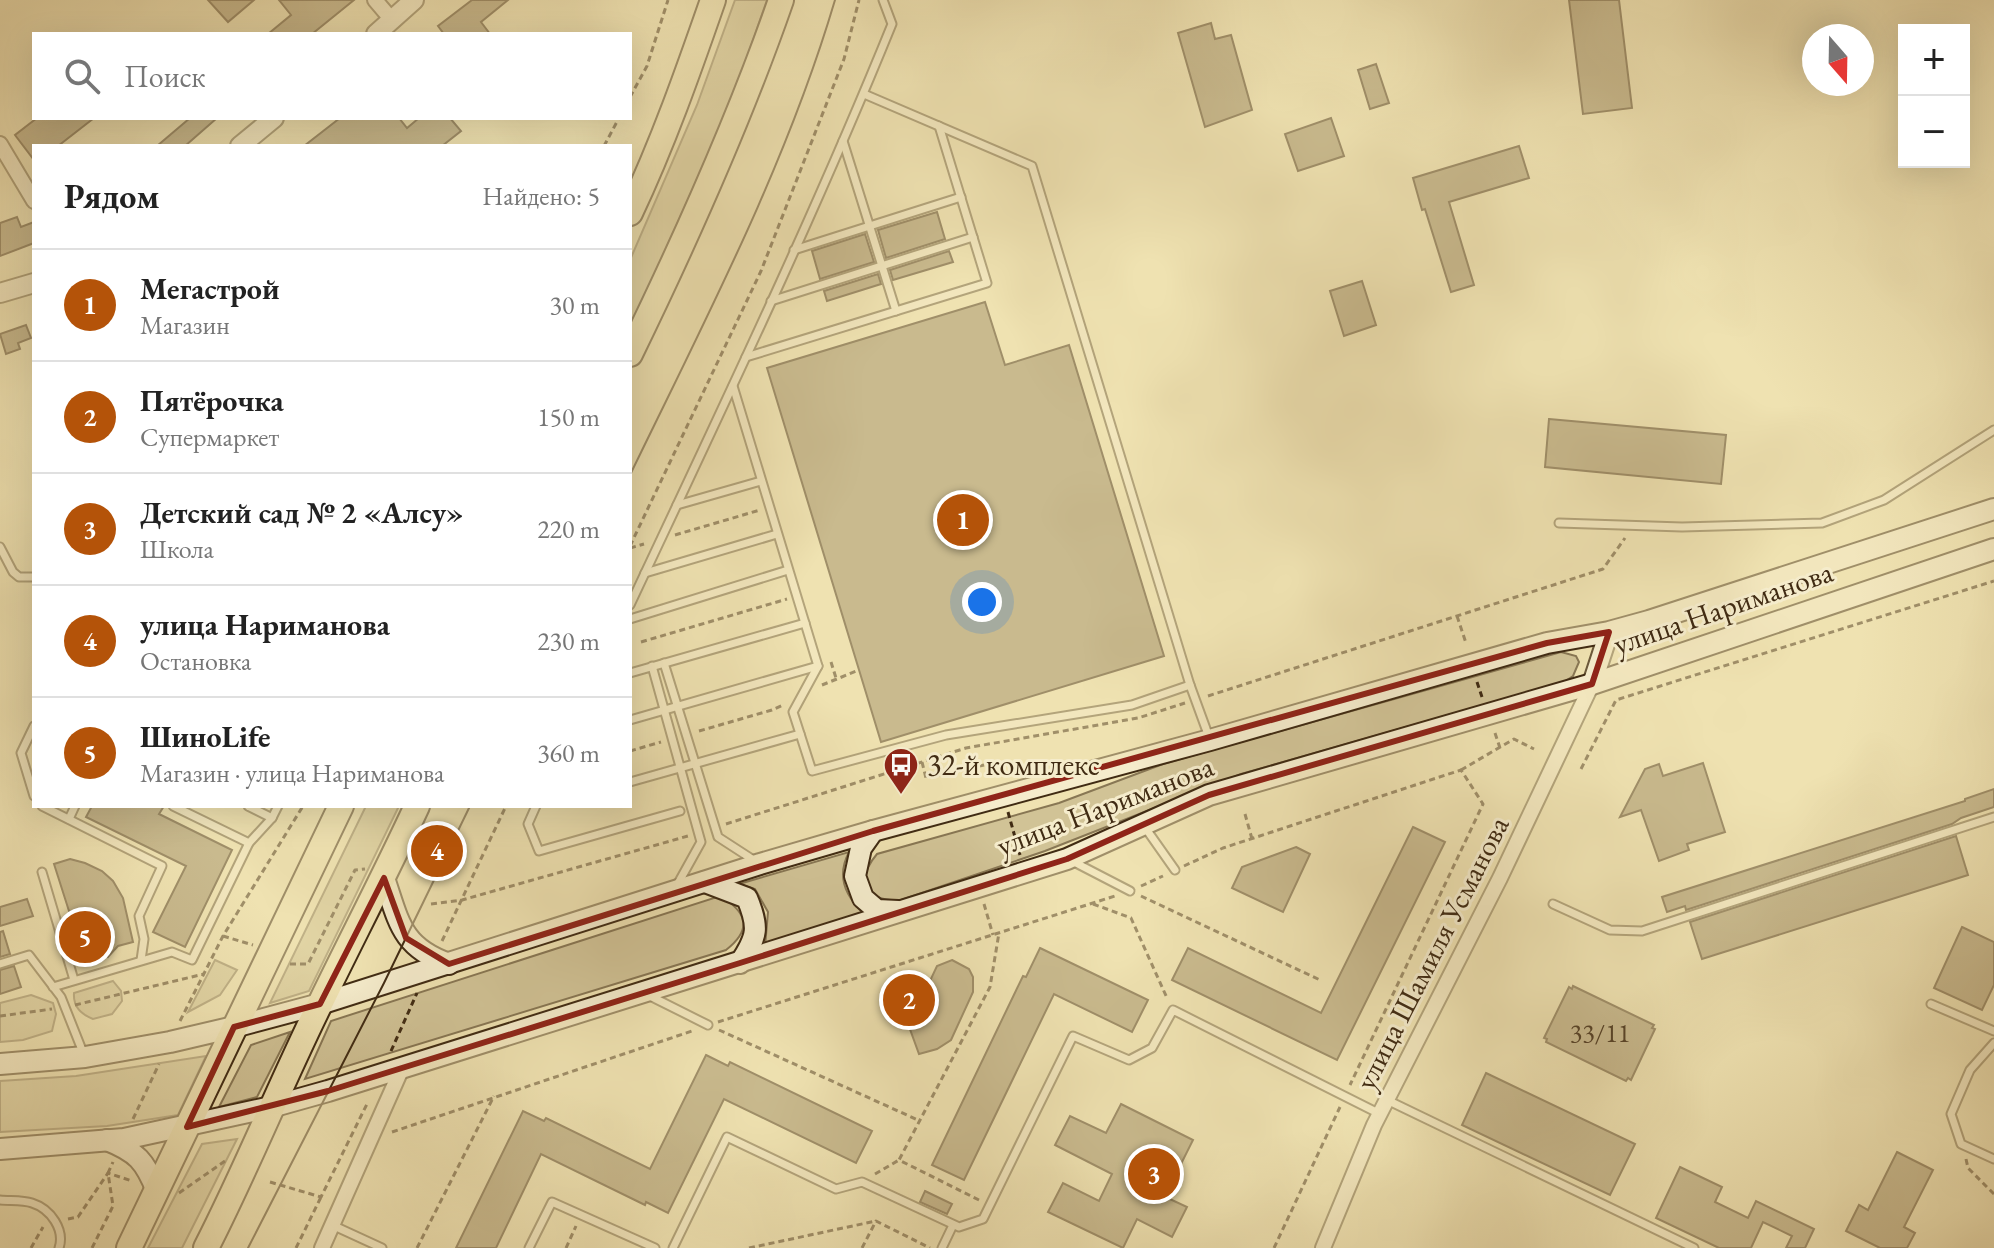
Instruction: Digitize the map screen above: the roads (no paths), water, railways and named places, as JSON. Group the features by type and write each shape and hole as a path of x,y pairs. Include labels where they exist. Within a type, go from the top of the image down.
{"main road":[{"path":"632,209 652,166 713,0"},
{"path":"632,350 711,178 759,64 781,0"},
{"name":"улица Нариманова","path":"0,1064 85,1057 234,1027 320,1004 760,864 1547,643 1609,632 1994,509"},
{"name":"улица Нариманова","path":"0,1149 112,1147 271,1107 396,1060 645,993 1067,859 1209,795 1592,684 1994,549"},
{"path":"129,1248 340,808"},
{"path":"206,1248 246,1169 376,873 416,808"},
{"path":"873,831 861,848 855,876 863,898 877,910 904,911"},
{"path":"376,873 406,938 433,958 449,964"},
{"path":"705,882 747,898 756,921 754,942 740,963"},
{"path":"112,1147 137,1154 148,1169 156,1190"}],"street":[{"path":"375,0 392,20"},
{"path":"378,32 414,0"},
{"path":"242,144 272,120"},
{"path":"0,144 32,198"},
{"path":"0,293 32,284"},
{"path":"1592,684 1609,632"},
{"name":"улица Шамиля Усманова","path":"1323,1248 1380,1114 1500,878 1592,684"},
{"path":"322,1248 372,1139 396,1060"}],"lane":[{"path":"632,601 733,386 864,94 892,24 883,0"},
{"path":"864,94 1032,166 1190,685 1210,740"},
{"path":"746,357 987,283 939,126"},
{"path":"843,141 896,311"},
{"path":"794,250 961,197"},
{"path":"771,301 973,237"},
{"path":"733,386 818,666 793,712 812,771 946,735 1132,705 1190,685"},
{"path":"1559,523 1682,527 1822,523 1884,500 1994,430"},
{"path":"677,505 761,481"},
{"path":"645,573 777,534"},
{"path":"0,547 13,572 19,577 32,577"},
{"path":"632,618 788,570"},
{"path":"632,672 805,623"},
{"path":"664,663 718,837 760,864"},
{"path":"652,666 701,842 673,892"},
{"path":"632,719 818,666"},
{"path":"32,730 21,753 32,789"},
{"path":"632,781 800,734"},
{"path":"46,808 162,866 139,916 144,939 141,960"},
{"path":"69,819 74,808"},
{"path":"177,808 249,843"},
{"path":"252,808 272,818"},
{"path":"53,987 172,952 192,960 249,843 277,808"},
{"path":"536,808 528,824 539,851 680,811"},
{"path":"1553,904 1610,930 1642,931 1994,817"},
{"path":"1143,824 1175,870"},
{"path":"1067,859 1130,891"},
{"path":"42,872 74,980"},
{"path":"0,964 29,955 65,1008 85,1057"},
{"path":"645,993 708,1025"},
{"path":"1931,1004 1994,1031"},
{"path":"673,1248 727,1137 836,1189 862,1182 959,1227 983,1219 1073,1036 1129,1060 1152,1048 1173,1010 1380,1114"},
{"path":"1994,1043 1970,1070 1951,1114 1961,1144 1994,1159"},
{"path":"1387,1100 1694,1248"},
{"path":"0,1200 34,1203 56,1221 61,1232 59,1248"},
{"path":"529,1248 552,1202 655,1248"},
{"path":"332,1225 382,1248"},
{"path":"942,1248 953,1225"}],"tram line":[{"path":"632,471 768,182 793,122 835,0"},
{"path":"248,1248 384,983 469,808"}],"place":[{"name":"Мегастрой","path":"963,520"},
{"name":"32-й комплекс","path":"901,796"},
{"name":"улица Нариманова","path":"437,851"},
{"name":"ШиноLife","path":"85,937"},
{"name":"Пятёрочка","path":"909,1000"},
{"name":"Детский сад № 2 «Алсу»","path":"1154,1174"}]}
